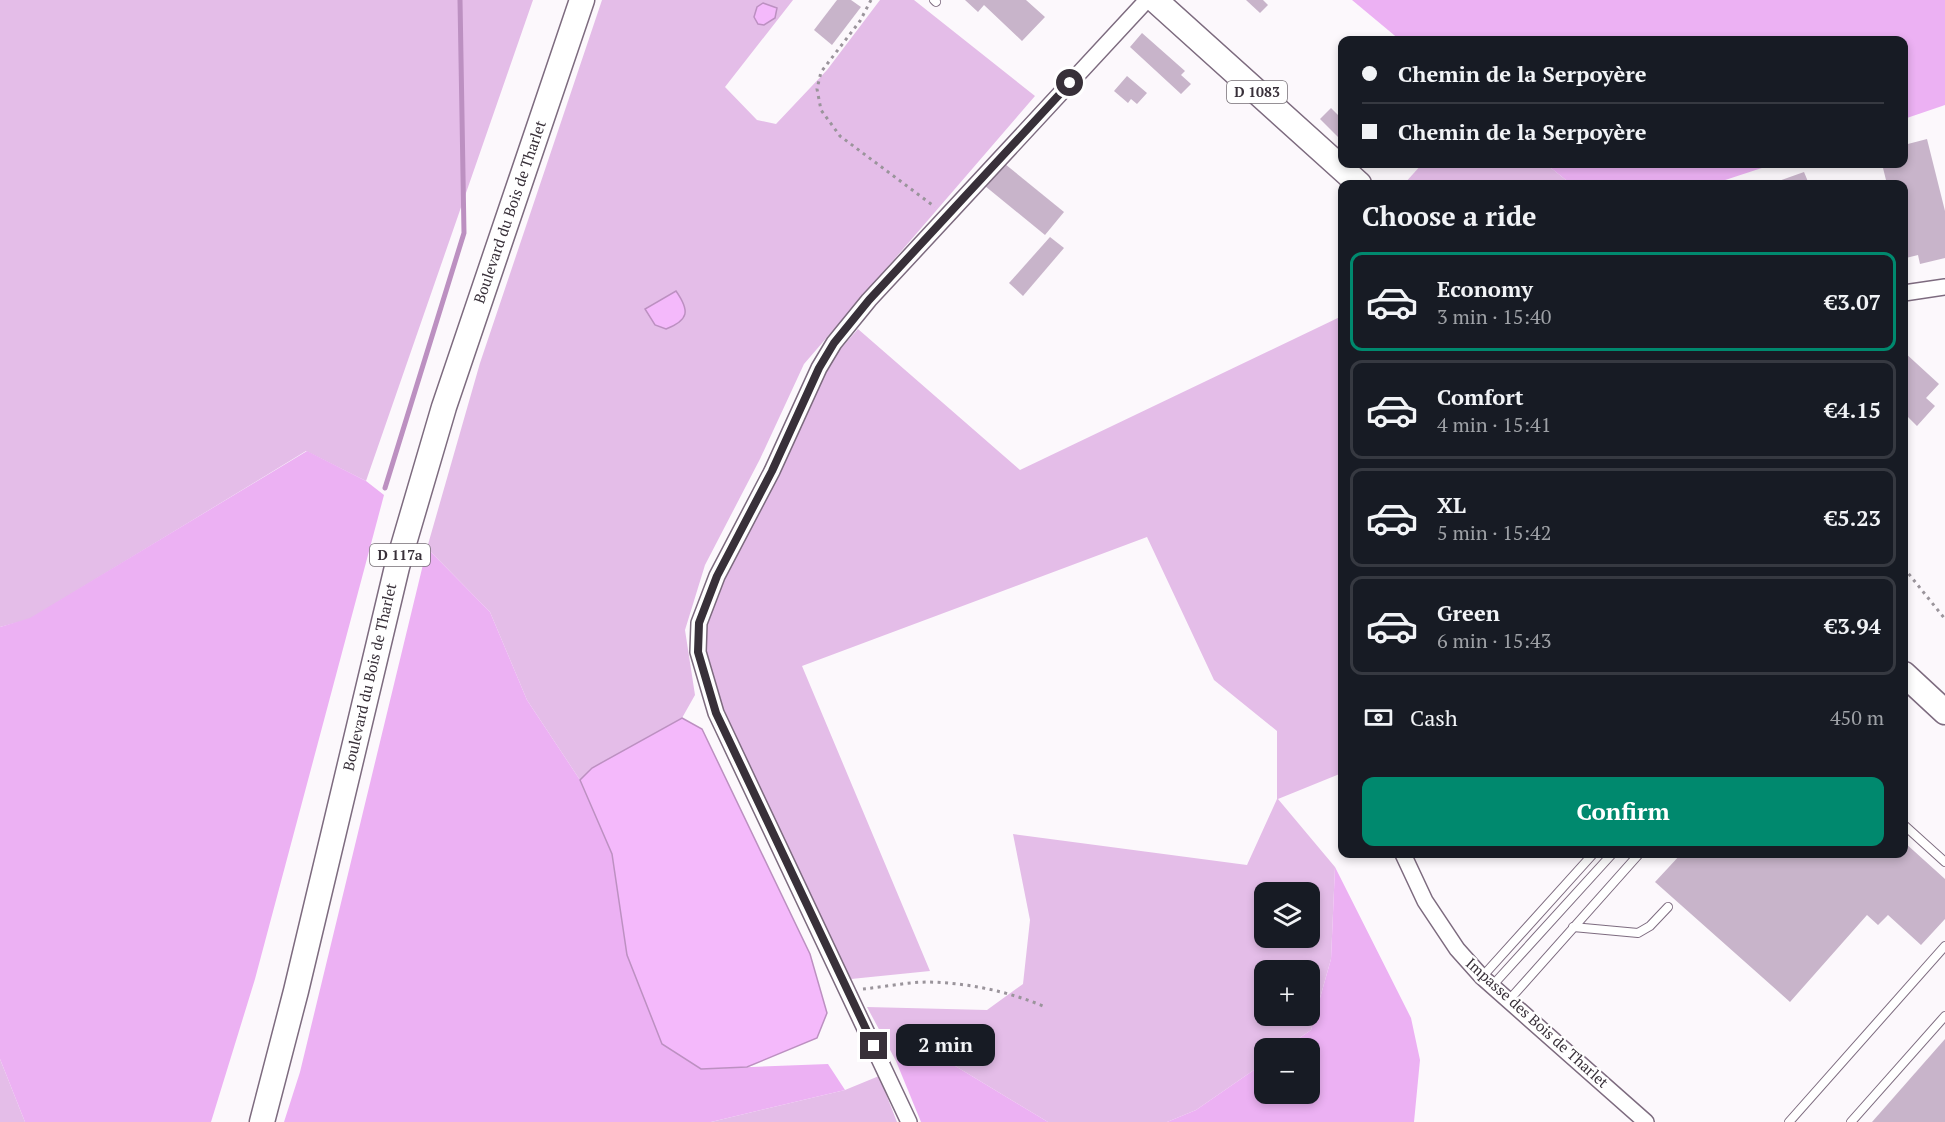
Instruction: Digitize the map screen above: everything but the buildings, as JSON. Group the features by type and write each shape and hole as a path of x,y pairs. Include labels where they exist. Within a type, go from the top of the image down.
{"main road":[{"name":"Boulevard du Bois de Tharlet","path":"262,1122 296,991 397,567 444,407 582,0"},
{"name":"D 1083","path":"1158,2 1338,165"},
{"name":"D 1083","path":"1341,168 1355,180"},
{"path":"1908,678 1945,712"}],"street":[{"path":"909,1122 716,713 698,652 699,623 717,576 772,471 819,368 834,343 869,300 947,216 1158,2"},
{"path":"1908,292 1945,287"},
{"name":"Impasse des Bois de Tharlet","path":"1405,858 1425,901 1457,949 1487,982 1646,1122"}],"lane":[{"path":"1908,829 1945,862"},
{"path":"1487,982 1590,858"},
{"path":"1487,982 1608,858"},
{"path":"1509,1000 1635,858"},
{"path":"1574,927 1638,933 1650,927 1668,907"},
{"path":"1789,1122 1945,946"},
{"path":"1851,1122 1945,1016"}],"path":[{"path":"871,0 860,21 821,72 817,89 821,110 840,136 947,216"},
{"path":"1908,573 1945,619"},
{"path":"848,991 927,982 987,988 1043,1006"}],"shaded area":[{"path":"0,0 533,0 366,481 306,451 30,619 0,627"},
{"path":"602,0 793,0 725,87 757,120 776,124 827,70 880,0 914,0 1035,96 804,364 760,459 705,565 685,630 695,695 682,718 592,768 580,780 527,700 490,612 427,548 480,363"},
{"path":"1352,0 1945,0 1945,105 1908,118 1908,36 1395,36"},
{"path":"763,3 777,8 775,18 764,25 758,24 754,17 757,7"},
{"path":"1418,168 1551,168 1566,180 1408,180"},
{"path":"1551,168 1762,168 1725,180 1566,180"},
{"path":"676,291 684,304 683,318 674,326 666,329 655,325 645,309"},
{"path":"1338,318 1338,775 1278,799 1335,867 1331,959 1320,998 1320,960 1254,960 1254,1026 1312,1026 1311,1030 1299,1038 1254,1038 1254,1070 1196,1110 1167,1122 1048,1122 947,1061 896,1061 867,1007 987,1010 1023,984 1030,920 1013,834 1247,865 1277,799 1277,731 1214,680 1147,537 802,666 930,971 851,979 718,703 705,653 704,629 725,572 791,450 828,363 858,329 1020,470"},
{"path":"307,451 366,481 384,495 255,979 211,1122 25,1122 0,1059 0,627 30,618"},
{"path":"427,548 490,612 527,700 580,780 612,854 627,955 701,1069 828,1064 845,1090 711,1122 284,1122 300,1072"},
{"path":"682,718 702,729 810,954 827,1013 817,1038 747,1067 701,1069 662,1044 627,955 612,854 580,780 592,768"},
{"path":"1335,867 1411,1018 1420,1060 1414,1122 1167,1122 1196,1110 1254,1070 1254,1104 1320,1104 1320,1038 1299,1038 1311,1030 1312,1026 1320,1026 1320,998 1331,959"},
{"path":"0,1059 25,1122 0,1122"},
{"path":"896,1061 947,1061 1048,1122 921,1122"},
{"path":"879,1076 897,1122 711,1122 845,1090"}],"waterway":[{"path":"385,488 464,233 460,0"}],"route":[{"path":"874,1046 716,713 698,652 699,623 717,576 772,471 819,368 834,343 869,300 1070,83"}]}
